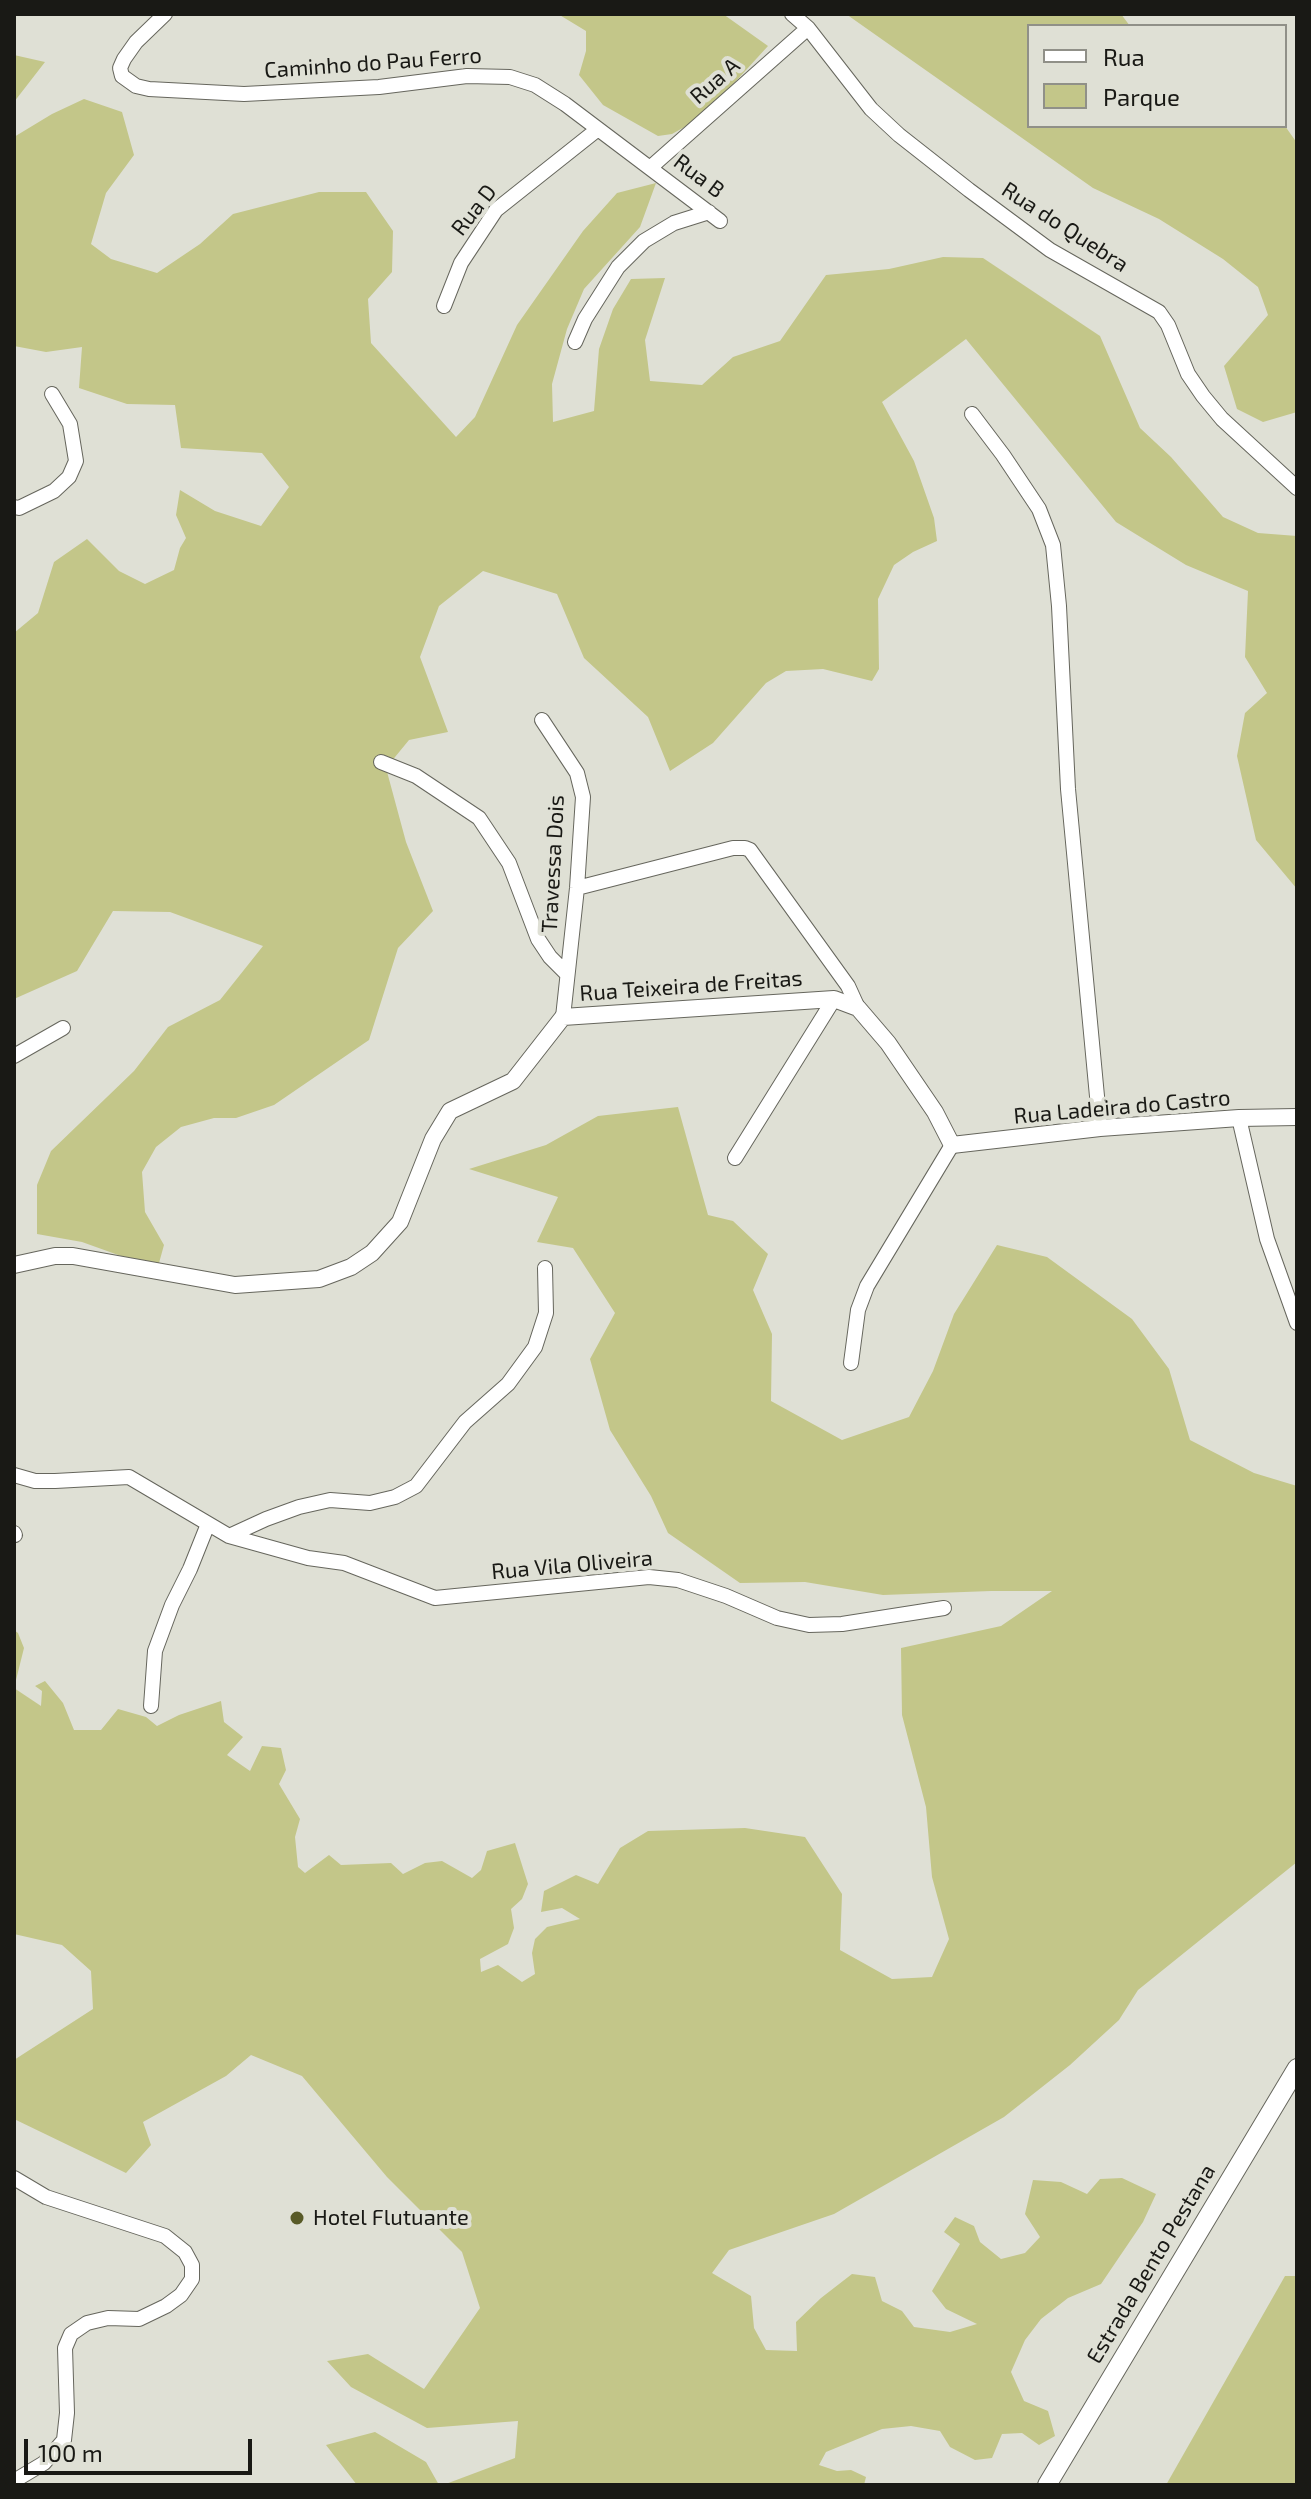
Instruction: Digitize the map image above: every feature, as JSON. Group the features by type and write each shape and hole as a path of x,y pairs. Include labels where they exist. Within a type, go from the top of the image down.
{"main road":[{"name":"Estrada Bento Pestana","path":"1047,2485 1297,2068"}],"street":[{"name":"Caminho do Pau Ferro","path":"165,14 136,42 120,68 122,76 136,86 244,94 379,87 467,76 510,77 535,85 651,167"},
{"name":"Rua do Quebra","path":"792,14 808,28 871,109 899,135 1050,250 1159,312 1168,325 1188,374 1203,396 1222,419 1297,488"},
{"name":"Rua A","path":"651,167 808,28"},
{"name":"Rua D","path":"444,306 461,263 496,210 598,129"},
{"name":"Rua B","path":"575,342 585,319 618,267 644,241 674,223 715,216 651,167"},
{"path":"14,507 19,508 54,491 69,477 76,461 70,424 52,394"},
{"path":"972,414 1039,509 1053,545 1068,789 1100,1128"},
{"name":"Travessa Dois","path":"542,720 577,773 583,797 563,1017"},
{"name":"Travessa Dois","path":"381,762 416,776 479,818 509,863 538,939 566,973"},
{"path":"577,888 733,848 750,850 848,986 858,1008"},
{"path":"735,1158 834,999"},
{"name":"Rua Teixeira de Freitas","path":"14,1265 55,1256 73,1256 235,1285 319,1279 351,1267 372,1253 400,1222 433,1139 450,1111 513,1081 563,1017 834,999 858,1008 888,1043 935,1112 952,1145"},
{"path":"14,1056 63,1028"},
{"name":"Rua Ladeira do Castro","path":"952,1145 1100,1128 1297,1117"},
{"path":"1239,1118 1267,1239 1297,1323"},
{"path":"851,1363 858,1310 867,1286 952,1145"},
{"path":"229,1536 299,1507 330,1500 370,1503 395,1497 416,1486 465,1422 508,1384 535,1347 546,1313 545,1268"},
{"name":"Rua Vila Oliveira","path":"14,1475 45,1481 129,1477 229,1536 308,1558 344,1563 435,1598 649,1577 678,1580 777,1618 809,1625 842,1624 944,1608"},
{"path":"151,1706 155,1651 208,1524"},
{"path":"14,2178 46,2197 165,2236 185,2252 192,2265 192,2279 181,2295 166,2306 139,2319 108,2318 87,2323 71,2334 65,2348 67,2413 64,2440 44,2463 14,2481"}],"green space":[{"path":"558,14 723,14 768,46 704,116 672,134 658,136 603,105 579,75 586,51 586,31"},
{"path":"846,14 1121,14 1128,24 1027,24 1027,128 1286,128 1297,143 1297,412 1263,422 1237,409 1224,366 1268,315 1258,287 1223,259 1159,219 1093,188"},
{"path":"14,55 45,62 14,102"},
{"path":"84,99 122,112 134,155 106,193 91,244 111,259 157,273 200,244 233,214 319,192 366,192 393,231 392,272 368,299 371,343 456,437 475,417 517,325 583,231 617,193 656,183 640,227 584,289 567,329 552,384 553,422 594,411 599,349 613,309 631,279 665,278 645,340 650,381 702,385 733,357 780,341 826,275 889,269 943,257 983,258 1100,336 1140,428 1171,457 1223,517 1258,533 1297,536 1297,889 1256,840 1237,756 1245,713 1267,693 1245,657 1248,591 1186,565 1116,522 966,339 882,402 914,461 934,518 937,541 894,565 878,599 879,669 872,681 823,669 786,671 766,683 713,743 670,771 648,717 584,658 557,594 483,571 439,606 420,657 448,732 409,740 386,768 406,842 433,911 398,948 369,1040 274,1105 236,1118 214,1118 181,1127 156,1147 142,1172 145,1212 164,1245 159,1263 121,1256 82,1242 37,1234 37,1185 51,1151 134,1071 168,1027 220,1000 263,946 170,912 113,911 77,971 14,999 14,633 38,613 54,562 87,539 119,571 145,584 174,570 186,538 176,515 180,490 215,511 261,526 289,487 262,453 181,448 175,405 127,404 79,388 82,347 46,352 14,346 14,137"},
{"path":"678,1107 708,1215 733,1221 768,1254 753,1290 772,1334 771,1401 842,1440 909,1417 933,1371 954,1314 997,1245 1047,1257 1132,1319 1169,1369 1190,1440 1254,1473 1297,1486 1297,1862 1138,1990 1119,2020 1070,2065 1004,2117 834,2214 729,2250 712,2273 751,2296 754,2328 766,2350 797,2351 796,2322 852,2274 875,2277 882,2301 902,2311 914,2327 950,2332 977,2324 946,2309 932,2291 960,2244 944,2232 955,2217 974,2226 980,2242 1001,2259 1025,2253 1040,2237 1025,2214 1033,2180 1061,2182 1087,2194 1100,2179 1122,2178 1156,2194 1143,2222 1101,2284 1068,2298 1041,2319 1025,2340 1011,2372 1024,2401 1048,2411 1055,2436 1039,2445 1022,2433 1002,2434 992,2458 975,2460 950,2447 940,2431 911,2426 882,2429 826,2452 819,2465 837,2471 851,2470 866,2477 864,2485 443,2485 515,2458 518,2421 427,2428 351,2387 327,2361 368,2354 424,2389 480,2308 462,2252 387,2177 302,2076 251,2055 226,2076 143,2122 151,2145 126,2173 14,2119 14,2060 93,2009 91,1971 62,1945 14,1934 14,1688 41,1706 42,1691 35,1686 45,1681 63,1703 74,1730 101,1730 118,1709 146,1717 157,1726 221,1701 224,1722 243,1737 227,1755 250,1771 262,1746 281,1748 286,1770 279,1784 300,1819 295,1837 298,1867 305,1873 329,1855 341,1865 391,1863 403,1874 425,1863 442,1861 472,1878 481,1870 487,1851 515,1843 528,1884 522,1899 511,1909 514,1928 508,1944 480,1959 481,1972 498,1965 522,1982 535,1974 532,1953 535,1939 547,1927 580,1919 562,1908 541,1912 544,1891 576,1875 598,1884 620,1848 648,1831 745,1828 805,1837 842,1894 840,1950 892,1979 932,1977 949,1939 932,1877 926,1807 902,1715 901,1648 1001,1626 1052,1591 883,1595 805,1582 740,1583 668,1533 651,1496 610,1430 590,1359 615,1313 573,1248 537,1242 558,1197 469,1169 546,1145 598,1116"},
{"path":"14,1630 24,1648 14,1688"},
{"path":"1285,2276 1297,2276 1297,2485 1166,2485"},
{"path":"375,2432 426,2462 439,2485 357,2485 326,2445"}],"place":[{"name":"Hotel Flutuante","path":"297,2218"}]}
